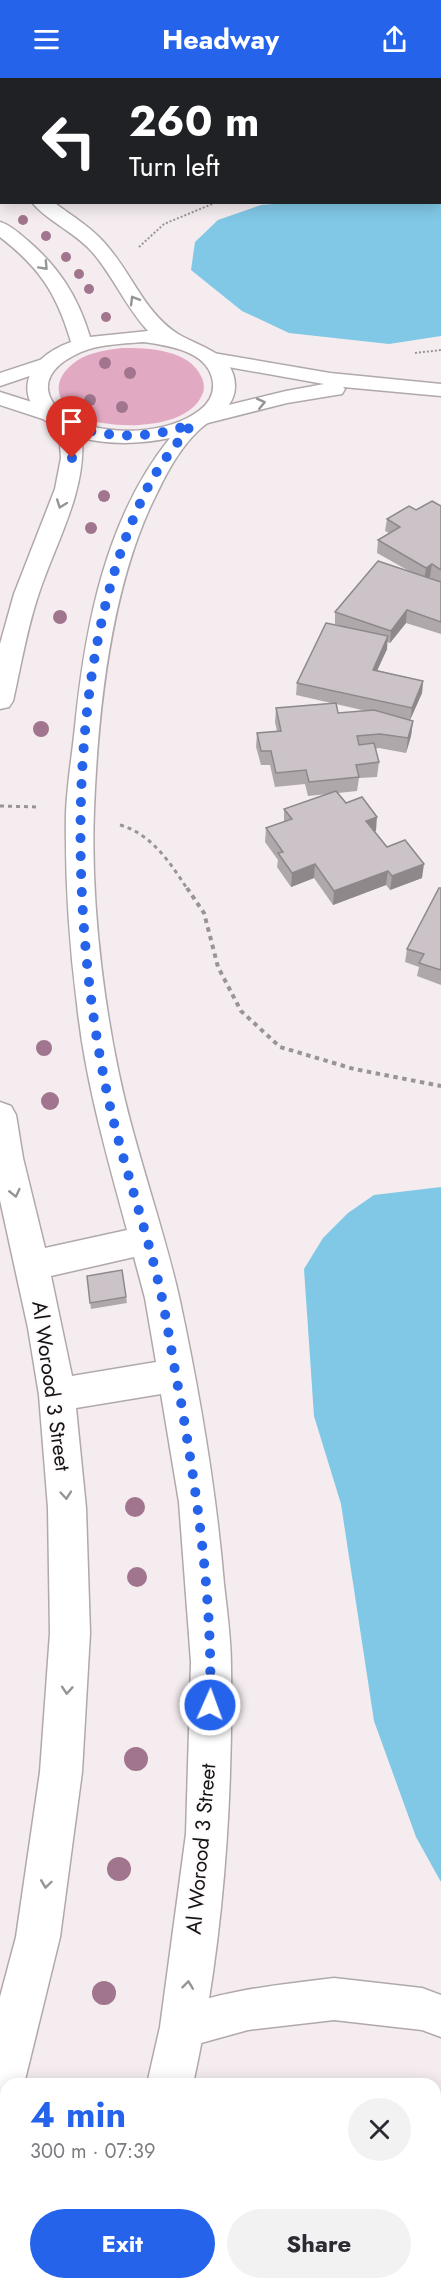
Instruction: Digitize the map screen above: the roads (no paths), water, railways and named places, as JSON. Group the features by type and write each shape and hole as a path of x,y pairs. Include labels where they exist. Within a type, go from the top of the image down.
{"street":[{"path":"44,204 78,228 101,250 141,311 155,326 175,341"},
{"path":"0,228 28,249 55,278 73,309 82,344"},
{"path":"0,700 26,594 66,489 72,458 61,421 40,403 36,389 39,375 49,363 64,352 82,344 112,338 144,336 175,341 213,359 371,384 441,390"},
{"name":"Al Worood 3 Street","path":"171,2078 183,2027 207,1833 211,1662 198,1502 176,1375 162,1298 148,1240 113,1118 92,1006 82,905 80,812 93,670 105,607 123,549 144,495 165,458 198,421 217,407 224,395 225,382 222,371 213,359"},
{"path":"0,380 49,363"},
{"path":"0,399 93,433 118,437 144,437 170,432 198,421 286,397 371,384"},
{"name":"Al Worood 3 Street","path":"0,1115 7,1158 46,1328 57,1395 67,1508 70,1634 61,1773 38,1937 2,2078"},
{"path":"32,1265 148,1240"},
{"path":"57,1395 176,1375"}],"lane":[{"path":"183,2027 248,2009 334,1999 422,2009 441,2016"}],"water":[{"path":"441,204 441,336 389,344 289,333 242,311 191,270 195,242 218,220 261,205"},
{"path":"441,1187 441,1882 416,1837 374,1721 341,1504 314,1416 304,1269 323,1238 348,1213 374,1195"}]}
